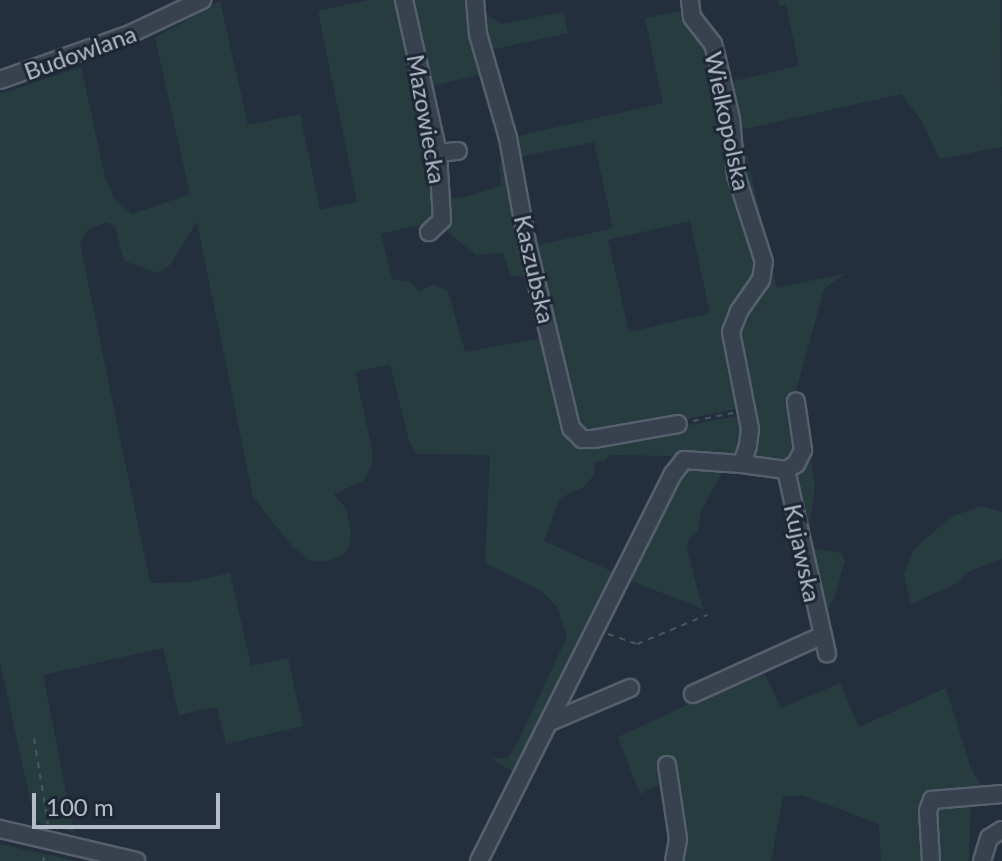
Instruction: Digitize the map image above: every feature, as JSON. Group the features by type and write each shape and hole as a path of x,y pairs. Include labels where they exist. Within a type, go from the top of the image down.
{"street":[{"name":"Budowlana","path":"0,80 159,23 202,0"},
{"name":"Mazowiecka","path":"404,0 438,153 442,220 429,232"},
{"name":"Kaszubska","path":"475,0 481,47 508,138 527,243 571,428 582,439 593,439 678,424"},
{"name":"Wielkopolska","path":"690,0 692,17 713,44 731,119 736,175 764,262 761,280 739,311 731,332 750,429 742,464"},
{"path":"438,153 458,151"},
{"name":"Kujawska","path":"742,464 786,470 796,464 803,450 796,402"},
{"path":"479,861 673,474 684,460 742,464"},
{"name":"Kujawska","path":"786,470 827,653"},
{"name":"Kujawska","path":"693,694 821,636"},
{"path":"550,722 630,688"},
{"path":"667,765 678,839 674,861"},
{"path":"931,861 928,811 932,800 1002,794"},
{"path":"0,829 43,853 136,861"},
{"path":"982,861 989,838 1002,830"}],"path":[{"path":"678,424 747,411"},
{"path":"596,628 637,644 707,615"},
{"path":"34,738 48,821 43,853"}],"green space":[{"path":"368,0 398,0 432,149 430,163 438,205 438,214 428,223 381,234 392,279 410,282 419,291 434,285 448,291 465,352 547,337 569,432 667,429 737,416 746,428 737,457 610,455 604,461 595,462 594,475 584,487 560,498 544,541 620,575 521,776 491,759 507,758 515,748 567,637 558,608 543,592 485,563 490,455 417,454 409,441 390,364 355,372 373,454 370,469 363,481 334,494 346,509 351,530 349,548 341,556 323,562 309,560 292,546 253,497 197,222 170,265 158,273 124,261 115,226 107,222 88,229 80,244 150,583 190,582 230,573 251,666 288,658 303,726 226,744 217,707 179,715 163,648 43,675 74,832 35,822 0,662 0,94 81,67 105,177 115,200 132,214 190,194 155,38 220,1 248,125 300,114 320,210 357,202 318,11"},
{"path":"411,0 471,0 483,74 428,87"},
{"path":"778,0 1000,0 1002,147 940,159 921,120 901,94 741,130 777,288 846,273 826,287 822,296 796,391 801,446 791,463 748,463 737,330 760,289 725,83 799,66 786,5 779,6"},
{"path":"687,10 704,37 761,265 736,309 743,410 734,409 600,437 577,430 540,274 539,245 613,228 594,142 518,157 509,138 663,103 645,18","holes":["690,221 710,313 629,332 608,240"]},
{"path":"563,12 568,33 486,51 484,14 502,24"},
{"path":"505,153 532,278 510,275 503,253 476,255 448,232 446,225 447,197 462,198 501,186 499,166"},
{"path":"808,446 815,487 808,533 810,542 815,549 842,553 845,560 834,598 824,618 795,470"},
{"path":"685,468 725,468 701,511 698,530 689,538 687,550 703,609 624,578"},
{"path":"981,506 1002,512 1002,559 966,573 958,583 911,604 904,574 913,550 951,517"},
{"path":"763,670 781,708 840,683 859,727 946,688 971,769 983,788 971,797 969,861 881,861 879,824 802,795 783,797 771,861 677,861 674,777 640,794 618,737"},
{"path":"0,844 76,861 0,861"}]}
